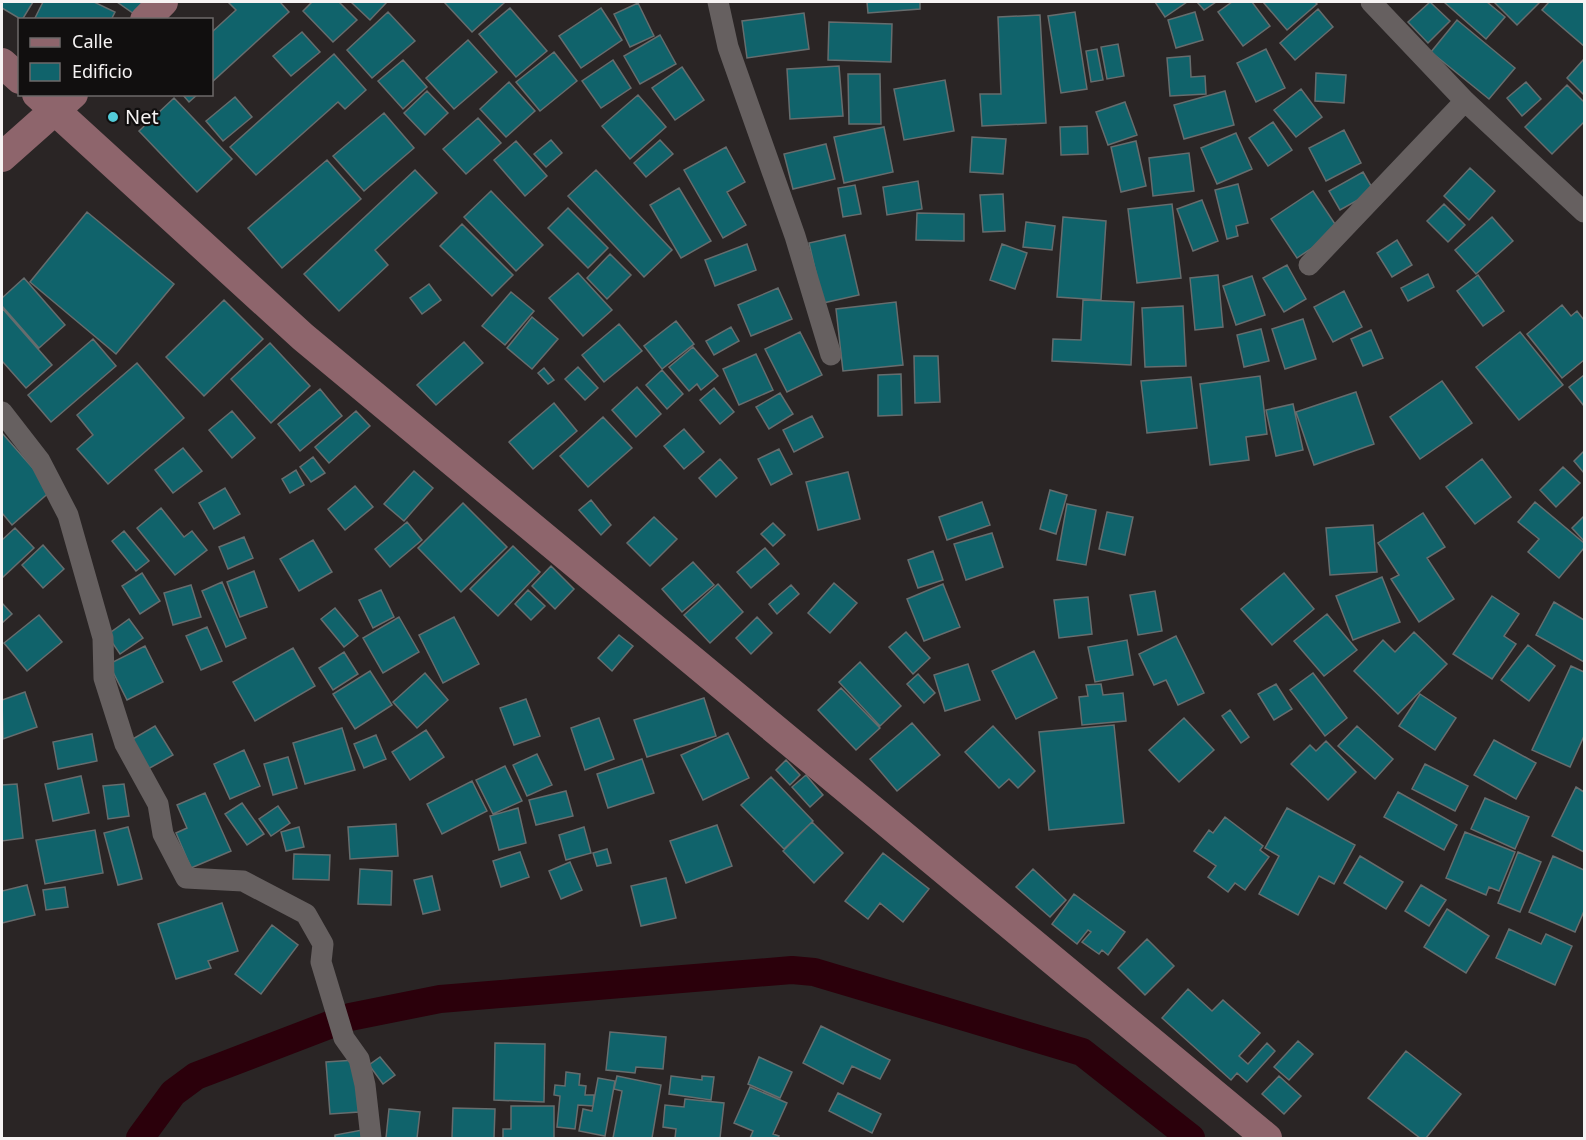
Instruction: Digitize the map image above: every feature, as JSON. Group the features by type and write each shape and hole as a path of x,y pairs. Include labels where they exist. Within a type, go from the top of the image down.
{"main road":[{"path":"147,18 163,2"},
{"path":"2,63 18,77"},
{"path":"2,157 55,100 303,337 1267,1138"}],"street":[{"path":"718,2 728,47 795,237 831,356"},
{"path":"1371,2 1465,101 1584,212"},
{"path":"1309,265 1465,101"},
{"path":"2,412 40,461 68,515 103,638 104,678 125,744 158,804 163,834 186,878 243,881 306,914 322,944 321,962 344,1038 359,1059 365,1085 370,1138"}],"building":[{"path":"2,2 33,2 23,18 19,18 2,8"},
{"path":"43,2 94,2 115,12 112,18 35,18"},
{"path":"117,2 148,2 137,16"},
{"path":"228,2 280,2 289,12 213,81 213,31 236,10"},
{"path":"312,2 339,2 357,20 333,42 303,11"},
{"path":"351,2 387,2 370,20"},
{"path":"444,2 502,2 504,3 472,32"},
{"path":"867,2 920,2 920,9 868,13"},
{"path":"1155,2 1187,2 1165,17"},
{"path":"1197,2 1216,2 1204,10"},
{"path":"1232,2 1252,2 1270,26 1243,46 1218,12"},
{"path":"1263,2 1315,2 1317,4 1287,30"},
{"path":"1430,2 1450,21 1428,43 1408,22"},
{"path":"1444,2 1487,2 1505,17 1486,39"},
{"path":"1494,2 1540,2 1517,25"},
{"path":"1549,2 1584,2 1584,46 1542,10"},
{"path":"638,3 654,36 630,47 614,14"},
{"path":"510,8 547,51 516,77 479,34"},
{"path":"601,8 622,40 581,68 559,36"},
{"path":"1318,9 1333,27 1295,60 1280,43"},
{"path":"388,12 415,41 372,78 347,50"},
{"path":"1075,12 1087,89 1061,93 1048,16"},
{"path":"1195,12 1203,40 1176,48 1168,20"},
{"path":"804,13 809,49 747,58 742,21"},
{"path":"1040,15 1046,123 982,126 980,94 1001,94 998,17"},
{"path":"1457,20 1515,68 1489,99 1431,52"},
{"path":"829,22 892,24 891,62 828,60"},
{"path":"302,32 320,52 291,76 273,56"},
{"path":"660,35 676,64 640,84 624,56"},
{"path":"468,40 497,72 454,109 426,78"},
{"path":"1118,44 1124,76 1107,79 1101,47"},
{"path":"1097,49 1103,80 1091,82 1086,51"},
{"path":"1266,49 1285,88 1256,102 1237,63"},
{"path":"554,52 577,81 540,111 516,82"},
{"path":"334,54 366,90 345,109 338,102 256,175 230,147"},
{"path":"1190,56 1191,77 1205,76 1206,94 1170,96 1167,58"},
{"path":"1584,59 1584,95 1567,78"},
{"path":"403,60 427,87 403,109 378,81"},
{"path":"613,60 631,88 601,108 582,81"},
{"path":"839,66 843,116 790,119 787,69"},
{"path":"682,67 704,100 675,120 652,88"},
{"path":"1316,73 1346,75 1344,103 1315,101"},
{"path":"848,74 880,74 881,124 849,124"},
{"path":"945,80 954,131 904,140 894,89"},
{"path":"509,82 535,111 506,137 480,109"},
{"path":"1526,82 1541,99 1522,116 1507,98"},
{"path":"1567,85 1584,102 1584,122 1552,154 1525,127"},
{"path":"1301,89 1322,117 1296,137 1274,110"},
{"path":"427,91 448,113 425,135 404,113"},
{"path":"1225,91 1234,125 1184,139 1174,105"},
{"path":"638,95 666,127 630,159 602,126"},
{"path":"184,96 196,96 189,102"},
{"path":"235,97 252,117 223,141 206,121"},
{"path":"174,98 232,159 197,192 139,131"},
{"path":"1125,102 1137,135 1108,145 1096,112"},
{"path":"384,113 414,148 364,191 333,156"},
{"path":"478,118 501,143 466,174 443,149"},
{"path":"1273,122 1292,150 1268,166 1249,138"},
{"path":"1087,126 1088,154 1061,155 1060,127"},
{"path":"884,127 893,172 844,183 834,137"},
{"path":"1344,130 1361,163 1326,181 1309,148"},
{"path":"1236,133 1252,169 1217,184 1201,148"},
{"path":"972,137 1006,139 1003,174 970,172"},
{"path":"551,140 562,153 546,167 534,154"},
{"path":"660,140 673,154 646,177 634,163"},
{"path":"516,141 547,176 525,196 494,160"},
{"path":"1136,141 1146,186 1121,192 1111,147"},
{"path":"826,144 835,179 793,189 784,154"},
{"path":"726,147 745,182 727,192 746,225 723,238 684,170"},
{"path":"1189,153 1194,191 1153,196 1149,158"},
{"path":"327,160 361,199 282,268 248,228"},
{"path":"1470,168 1495,191 1469,220 1444,196"},
{"path":"415,170 437,193 375,250 388,265 339,311 304,274"},
{"path":"596,170 672,250 644,277 568,196"},
{"path":"1363,172 1374,191 1340,210 1329,191"},
{"path":"918,181 922,209 887,215 883,187"},
{"path":"1238,184 1248,223 1236,226 1238,236 1227,239 1215,190"},
{"path":"855,185 861,214 843,217 838,188"},
{"path":"679,188 711,241 681,258 650,205"},
{"path":"491,191 543,245 516,271 464,217"},
{"path":"1313,191 1339,230 1297,258 1271,219"},
{"path":"1003,194 1005,231 983,232 980,195"},
{"path":"1202,200 1218,241 1193,251 1177,209"},
{"path":"1172,204 1181,278 1137,283 1128,209"},
{"path":"1444,204 1465,225 1448,242 1427,221"},
{"path":"568,208 608,248 588,268 548,228"},
{"path":"87,212 174,284 116,354 30,282"},
{"path":"917,213 964,214 964,241 916,240"},
{"path":"1063,217 1106,221 1101,300 1057,297"},
{"path":"1492,217 1513,241 1476,274 1455,250"},
{"path":"1026,222 1055,226 1052,250 1023,247"},
{"path":"462,224 513,275 492,296 440,246"},
{"path":"845,235 859,295 823,303 809,243"},
{"path":"1397,240 1412,265 1392,277 1377,253"},
{"path":"747,244 756,270 715,286 705,260"},
{"path":"1002,244 1027,253 1015,289 990,280"},
{"path":"610,254 631,275 607,299 587,278"},
{"path":"1287,265 1306,299 1284,312 1263,278"},
{"path":"578,273 612,310 583,336 549,298"},
{"path":"1428,274 1434,287 1408,301 1401,288"},
{"path":"1218,275 1223,327 1195,330 1190,278"},
{"path":"1478,275 1504,311 1483,326 1457,291"},
{"path":"1252,276 1265,315 1236,325 1223,286"},
{"path":"24,278 65,325 39,348 2,306 2,298"},
{"path":"429,284 441,300 422,314 410,298"},
{"path":"778,288 792,319 751,336 738,305"},
{"path":"1344,291 1362,327 1333,342 1314,307"},
{"path":"511,292 534,311 505,345 482,326"},
{"path":"224,300 263,339 204,396 166,357"},
{"path":"1083,300 1134,302 1131,365 1052,361 1053,339 1081,340"},
{"path":"896,302 903,365 843,371 836,309"},
{"path":"1562,305 1571,316 1577,311 1584,320 1584,360 1562,378 1527,334"},
{"path":"1183,306 1186,366 1145,367 1142,308"},
{"path":"2,308 52,365 26,388 2,361"},
{"path":"532,317 558,339 532,369 507,348"},
{"path":"1303,319 1316,359 1285,369 1272,329"},
{"path":"676,321 694,344 662,369 644,346"},
{"path":"619,324 642,351 604,382 582,355"},
{"path":"731,327 739,341 714,355 706,341"},
{"path":"1261,329 1269,361 1244,367 1237,335"},
{"path":"1371,330 1383,358 1363,366 1351,339"},
{"path":"800,332 822,375 787,392 765,349"},
{"path":"1520,332 1563,385 1519,420 1476,367"},
{"path":"93,339 116,366 51,422 28,395"},
{"path":"464,342 483,363 436,405 417,385"},
{"path":"270,343 310,386 271,423 231,379"},
{"path":"693,347 718,376 701,390 697,384 689,391 669,367"},
{"path":"756,354 773,390 739,405 723,369"},
{"path":"914,356 938,356 940,402 915,403"},
{"path":"137,363 184,418 108,484 77,449 93,435 77,415"},
{"path":"578,367 598,388 585,400 565,379"},
{"path":"544,368 554,380 548,384 538,373"},
{"path":"662,370 683,394 667,409 646,385"},
{"path":"901,374 902,415 878,416 878,375"},
{"path":"1584,375 1584,406 1569,387"},
{"path":"1260,376 1267,434 1246,437 1249,460 1210,465 1200,384"},
{"path":"1191,377 1197,428 1147,433 1141,381"},
{"path":"1442,381 1472,423 1420,459 1390,417"},
{"path":"637,387 661,414 636,437 612,410"},
{"path":"714,388 734,412 720,424 700,400"},
{"path":"320,389 342,416 300,451 278,424"},
{"path":"1356,392 1374,444 1314,465 1296,412"},
{"path":"780,393 793,414 769,429 756,407"},
{"path":"554,403 577,431 533,469 509,442"},
{"path":"1293,404 1303,450 1276,456 1266,410"},
{"path":"232,411 255,438 232,458 209,430"},
{"path":"356,411 370,426 329,463 315,447"},
{"path":"812,416 823,437 794,452 783,430"},
{"path":"603,417 632,448 588,487 560,456"},
{"path":"684,429 704,452 684,469 664,446"},
{"path":"2,433 52,490 12,525 2,513"},
{"path":"183,448 202,471 173,493 155,470"},
{"path":"779,449 792,474 771,485 758,459"},
{"path":"1584,451 1584,473 1574,461"},
{"path":"313,457 325,473 311,482 300,467"},
{"path":"720,459 737,478 716,497 699,478"},
{"path":"1482,459 1511,497 1475,524 1446,487"},
{"path":"1563,467 1580,483 1556,507 1540,490"},
{"path":"296,470 304,485 290,493 282,479"},
{"path":"414,471 433,488 404,521 384,504"},
{"path":"848,472 860,519 818,530 806,482"},
{"path":"355,486 373,507 345,530 328,509"},
{"path":"225,488 240,514 214,529 199,503"},
{"path":"1050,490 1067,495 1056,534 1040,529"},
{"path":"591,500 611,525 601,535 579,510"},
{"path":"982,502 990,525 947,540 939,517"},
{"path":"1535,502 1584,543 1584,548 1559,578 1528,552 1539,539 1518,522"},
{"path":"463,503 507,547 461,592 418,548"},
{"path":"1067,504 1096,510 1086,565 1057,560"},
{"path":"161,508 184,537 192,531 207,550 175,575 137,528"},
{"path":"1107,512 1133,517 1125,555 1099,549"},
{"path":"1423,513 1445,547 1427,558 1454,599 1419,622 1391,579 1399,575 1378,543"},
{"path":"1584,516 1584,541 1572,528"},
{"path":"654,517 677,539 650,566 627,543"},
{"path":"407,522 422,540 390,567 375,549"},
{"path":"773,523 785,535 773,546 761,534"},
{"path":"1373,525 1377,572 1330,575 1326,528"},
{"path":"15,528 34,548 2,578 2,540"},
{"path":"124,531 149,561 136,571 112,541"},
{"path":"992,533 1003,567 966,580 954,544"},
{"path":"244,537 253,558 228,569 219,547"},
{"path":"313,540 332,572 299,591 280,559"},
{"path":"43,545 64,569 43,588 22,565"},
{"path":"513,546 540,572 498,616 470,589"},
{"path":"765,548 779,564 751,588 737,572"},
{"path":"933,551 943,580 918,588 908,560"},
{"path":"693,562 714,585 682,612 662,589"},
{"path":"551,566 574,589 555,609 532,586"},
{"path":"254,571 267,607 240,617 227,582"},
{"path":"142,573 160,601 140,614 122,586"},
{"path":"1284,573 1314,609 1272,645 1241,609"},
{"path":"1382,577 1400,622 1353,640 1336,596"},
{"path":"222,582 246,638 226,647 202,591"},
{"path":"834,583 857,603 830,633 808,613"},
{"path":"718,584 743,612 710,643 684,615"},
{"path":"943,584 960,627 924,641 907,599"},
{"path":"191,585 201,617 173,625 164,593"},
{"path":"791,585 799,594 777,614 769,604"},
{"path":"381,590 394,617 373,628 359,600"},
{"path":"528,590 545,606 531,620 515,604"},
{"path":"1155,591 1162,631 1138,635 1130,595"},
{"path":"1492,596 1519,614 1504,636 1516,644 1492,679 1453,654"},
{"path":"1088,597 1092,634 1059,638 1054,600"},
{"path":"1554,602 1584,620 1584,662 1536,635"},
{"path":"2,603 12,614 2,623"},
{"path":"335,608 358,636 344,647 321,619"},
{"path":"1327,614 1357,650 1324,676 1294,641"},
{"path":"39,615 62,642 27,671 4,643"},
{"path":"399,617 419,652 383,673 363,638"},
{"path":"454,617 479,664 443,683 419,635"},
{"path":"757,617 772,633 751,654 736,638"},
{"path":"129,619 143,638 120,654 107,635"},
{"path":"207,627 222,661 201,670 186,636"},
{"path":"906,632 930,658 913,674 889,647"},
{"path":"1414,632 1447,664 1398,714 1354,671 1383,640 1395,652"},
{"path":"619,635 633,646 612,671 598,658"},
{"path":"1176,636 1204,693 1178,705 1166,680 1154,685 1139,654"},
{"path":"1127,640 1133,675 1095,682 1088,647"},
{"path":"1528,645 1555,666 1529,701 1501,680"},
{"path":"145,646 163,682 127,700 109,664"},
{"path":"293,648 315,686 255,721 233,682"},
{"path":"1034,651 1057,698 1016,719 992,671"},
{"path":"344,652 358,674 333,690 319,668"},
{"path":"860,662 901,706 880,726 839,682"},
{"path":"968,664 980,700 945,711 934,675"},
{"path":"1571,666 1584,672 1584,736 1570,767 1532,750"},
{"path":"370,671 392,705 355,729 333,694"},
{"path":"425,673 448,700 417,728 393,702"},
{"path":"1313,673 1347,718 1325,736 1290,690"},
{"path":"918,674 935,693 924,703 907,684"},
{"path":"1101,684 1103,695 1123,693 1126,721 1082,725 1079,697 1088,696 1086,685"},
{"path":"1276,684 1292,709 1274,720 1258,694"},
{"path":"841,688 880,728 856,750 818,710"},
{"path":"25,692 37,727 3,739 2,700"},
{"path":"1420,694 1456,718 1435,750 1399,726"},
{"path":"704,698 716,736 647,757 634,720"},
{"path":"526,699 540,736 514,745 500,708"},
{"path":"1230,710 1249,737 1241,743 1222,716"},
{"path":"599,718 614,759 585,770 571,728"},
{"path":"1184,718 1214,750 1179,782 1149,750"},
{"path":"912,723 940,755 897,791 870,759"},
{"path":"1114,725 1124,823 1049,830 1039,732"},
{"path":"155,726 173,755 148,769 131,740"},
{"path":"993,726 1035,771 1018,788 1009,779 999,788 965,752"},
{"path":"1357,726 1393,759 1375,779 1338,746"},
{"path":"342,728 355,770 305,784 293,743"},
{"path":"426,730 444,757 410,780 392,752"},
{"path":"728,733 749,778 703,800 681,755"},
{"path":"92,734 97,761 58,769 53,742"},
{"path":"376,735 386,759 364,768 354,744"},
{"path":"1494,740 1536,763 1516,799 1474,775"},
{"path":"1326,741 1356,772 1328,800 1291,764 1310,745 1316,751"},
{"path":"244,750 260,786 230,799 214,764"},
{"path":"537,754 552,785 527,796 513,765"},
{"path":"288,757 297,788 273,795 264,764"},
{"path":"642,759 654,793 608,808 597,774"},
{"path":"786,760 800,775 790,785 776,770"},
{"path":"1425,764 1468,786 1455,811 1412,789"},
{"path":"505,766 522,801 493,814 476,780"},
{"path":"806,775 823,795 810,807 792,787"},
{"path":"81,776 89,813 53,821 45,784"},
{"path":"771,777 813,821 784,849 741,805"},
{"path":"472,781 487,811 442,834 427,804"},
{"path":"17,784 23,838 2,841 2,785"},
{"path":"124,784 129,816 108,819 103,786"},
{"path":"1576,787 1584,792 1584,852 1552,836"},
{"path":"566,791 573,816 536,825 529,800"},
{"path":"1398,792 1457,825 1444,850 1384,817"},
{"path":"205,793 231,851 191,868 176,833 187,828 177,805"},
{"path":"1485,798 1529,817 1515,849 1471,829"},
{"path":"242,803 264,834 247,845 225,814"},
{"path":"278,806 290,823 271,836 259,819"},
{"path":"518,808 526,843 499,850 490,816"},
{"path":"1287,808 1355,845 1334,884 1319,876 1298,915 1259,894 1279,856 1265,848"},
{"path":"1225,817 1263,846 1260,850 1269,857 1245,890 1235,883 1228,892 1208,877 1216,866 1194,851 1209,830 1213,833"},
{"path":"812,822 843,853 814,883 783,851"},
{"path":"396,824 398,856 350,859 348,827"},
{"path":"717,825 732,866 686,883 670,841"},
{"path":"128,827 142,879 118,885 104,833"},
{"path":"299,827 304,847 286,851 281,832"},
{"path":"584,827 591,853 566,860 559,835"},
{"path":"95,830 103,873 45,884 36,840"},
{"path":"1465,832 1515,852 1499,891 1489,887 1486,895 1446,878"},
{"path":"607,849 611,863 597,866 593,853"},
{"path":"520,852 529,877 501,887 493,861"},
{"path":"1518,852 1541,862 1520,912 1498,903"},
{"path":"883,853 929,889 903,922 880,903 868,919 845,901"},
{"path":"294,854 330,855 329,880 293,879"},
{"path":"1360,856 1403,882 1386,909 1344,883"},
{"path":"1553,856 1584,870 1584,911 1575,932 1529,912"},
{"path":"570,862 582,890 561,899 549,871"},
{"path":"360,869 392,871 391,905 358,904"},
{"path":"1033,869 1066,900 1050,917 1016,887"},
{"path":"432,876 440,910 423,914 414,880"},
{"path":"666,878 676,918 641,926 631,886"},
{"path":"27,885 35,915 2,923 2,891"},
{"path":"1421,885 1446,900 1429,926 1405,911"},
{"path":"65,887 68,907 46,910 43,890"},
{"path":"1074,894 1125,932 1108,955 1102,950 1099,954 1082,942 1091,932 1088,930 1077,944 1052,924"},
{"path":"222,903 238,951 208,961 211,968 176,979 158,924"},
{"path":"1447,909 1489,936 1466,973 1424,947"},
{"path":"272,925 298,945 261,994 235,974"},
{"path":"1509,929 1541,944 1546,934 1572,946 1555,985 1496,958"},
{"path":"1147,939 1174,966 1145,995 1118,968"},
{"path":"1188,989 1212,1011 1223,1000 1260,1033 1239,1056 1248,1064 1267,1043 1275,1051 1247,1082 1237,1073 1231,1080 1162,1018"},
{"path":"821,1026 890,1060 880,1079 852,1066 843,1084 803,1063"},
{"path":"610,1032 666,1037 663,1069 636,1067 635,1073 606,1070"},
{"path":"1298,1041 1313,1054 1289,1080 1274,1067"},
{"path":"495,1043 545,1044 544,1102 494,1100"},
{"path":"1406,1051 1461,1094 1426,1138 1420,1138 1368,1098"},
{"path":"380,1057 395,1075 383,1084 369,1065"},
{"path":"759,1057 792,1072 780,1098 748,1084"},
{"path":"355,1060 359,1112 330,1114 326,1062"},
{"path":"566,1072 580,1074 579,1085 586,1086 585,1095 594,1095 593,1106 578,1105 575,1129 557,1127 560,1096 554,1095 555,1085 565,1086"},
{"path":"617,1076 661,1085 652,1138 613,1138 622,1091 614,1089"},
{"path":"671,1076 702,1080 702,1076 714,1077 711,1100 669,1094"},
{"path":"1279,1076 1301,1096 1284,1114 1262,1094"},
{"path":"598,1078 615,1081 605,1136 579,1131 583,1109 592,1111"},
{"path":"750,1087 787,1103 773,1134 779,1136 778,1138 750,1138 753,1131 734,1123"},
{"path":"838,1093 881,1114 872,1133 829,1111"},
{"path":"685,1099 724,1103 720,1138 675,1138 676,1129 663,1127 665,1105 684,1107"},
{"path":"511,1106 554,1106 554,1138 503,1138 503,1129 511,1129"},
{"path":"453,1108 495,1109 494,1138 452,1138"},
{"path":"389,1109 420,1112 417,1138 386,1138"},
{"path":"362,1130 364,1138 335,1138 335,1135"}],"waterway":[{"path":"140,1138 173,1093 196,1076 350,1017 440,999 792,970 814,972 1082,1052 1191,1138"}],"place":[{"name":"Net","path":"113,117"}]}
